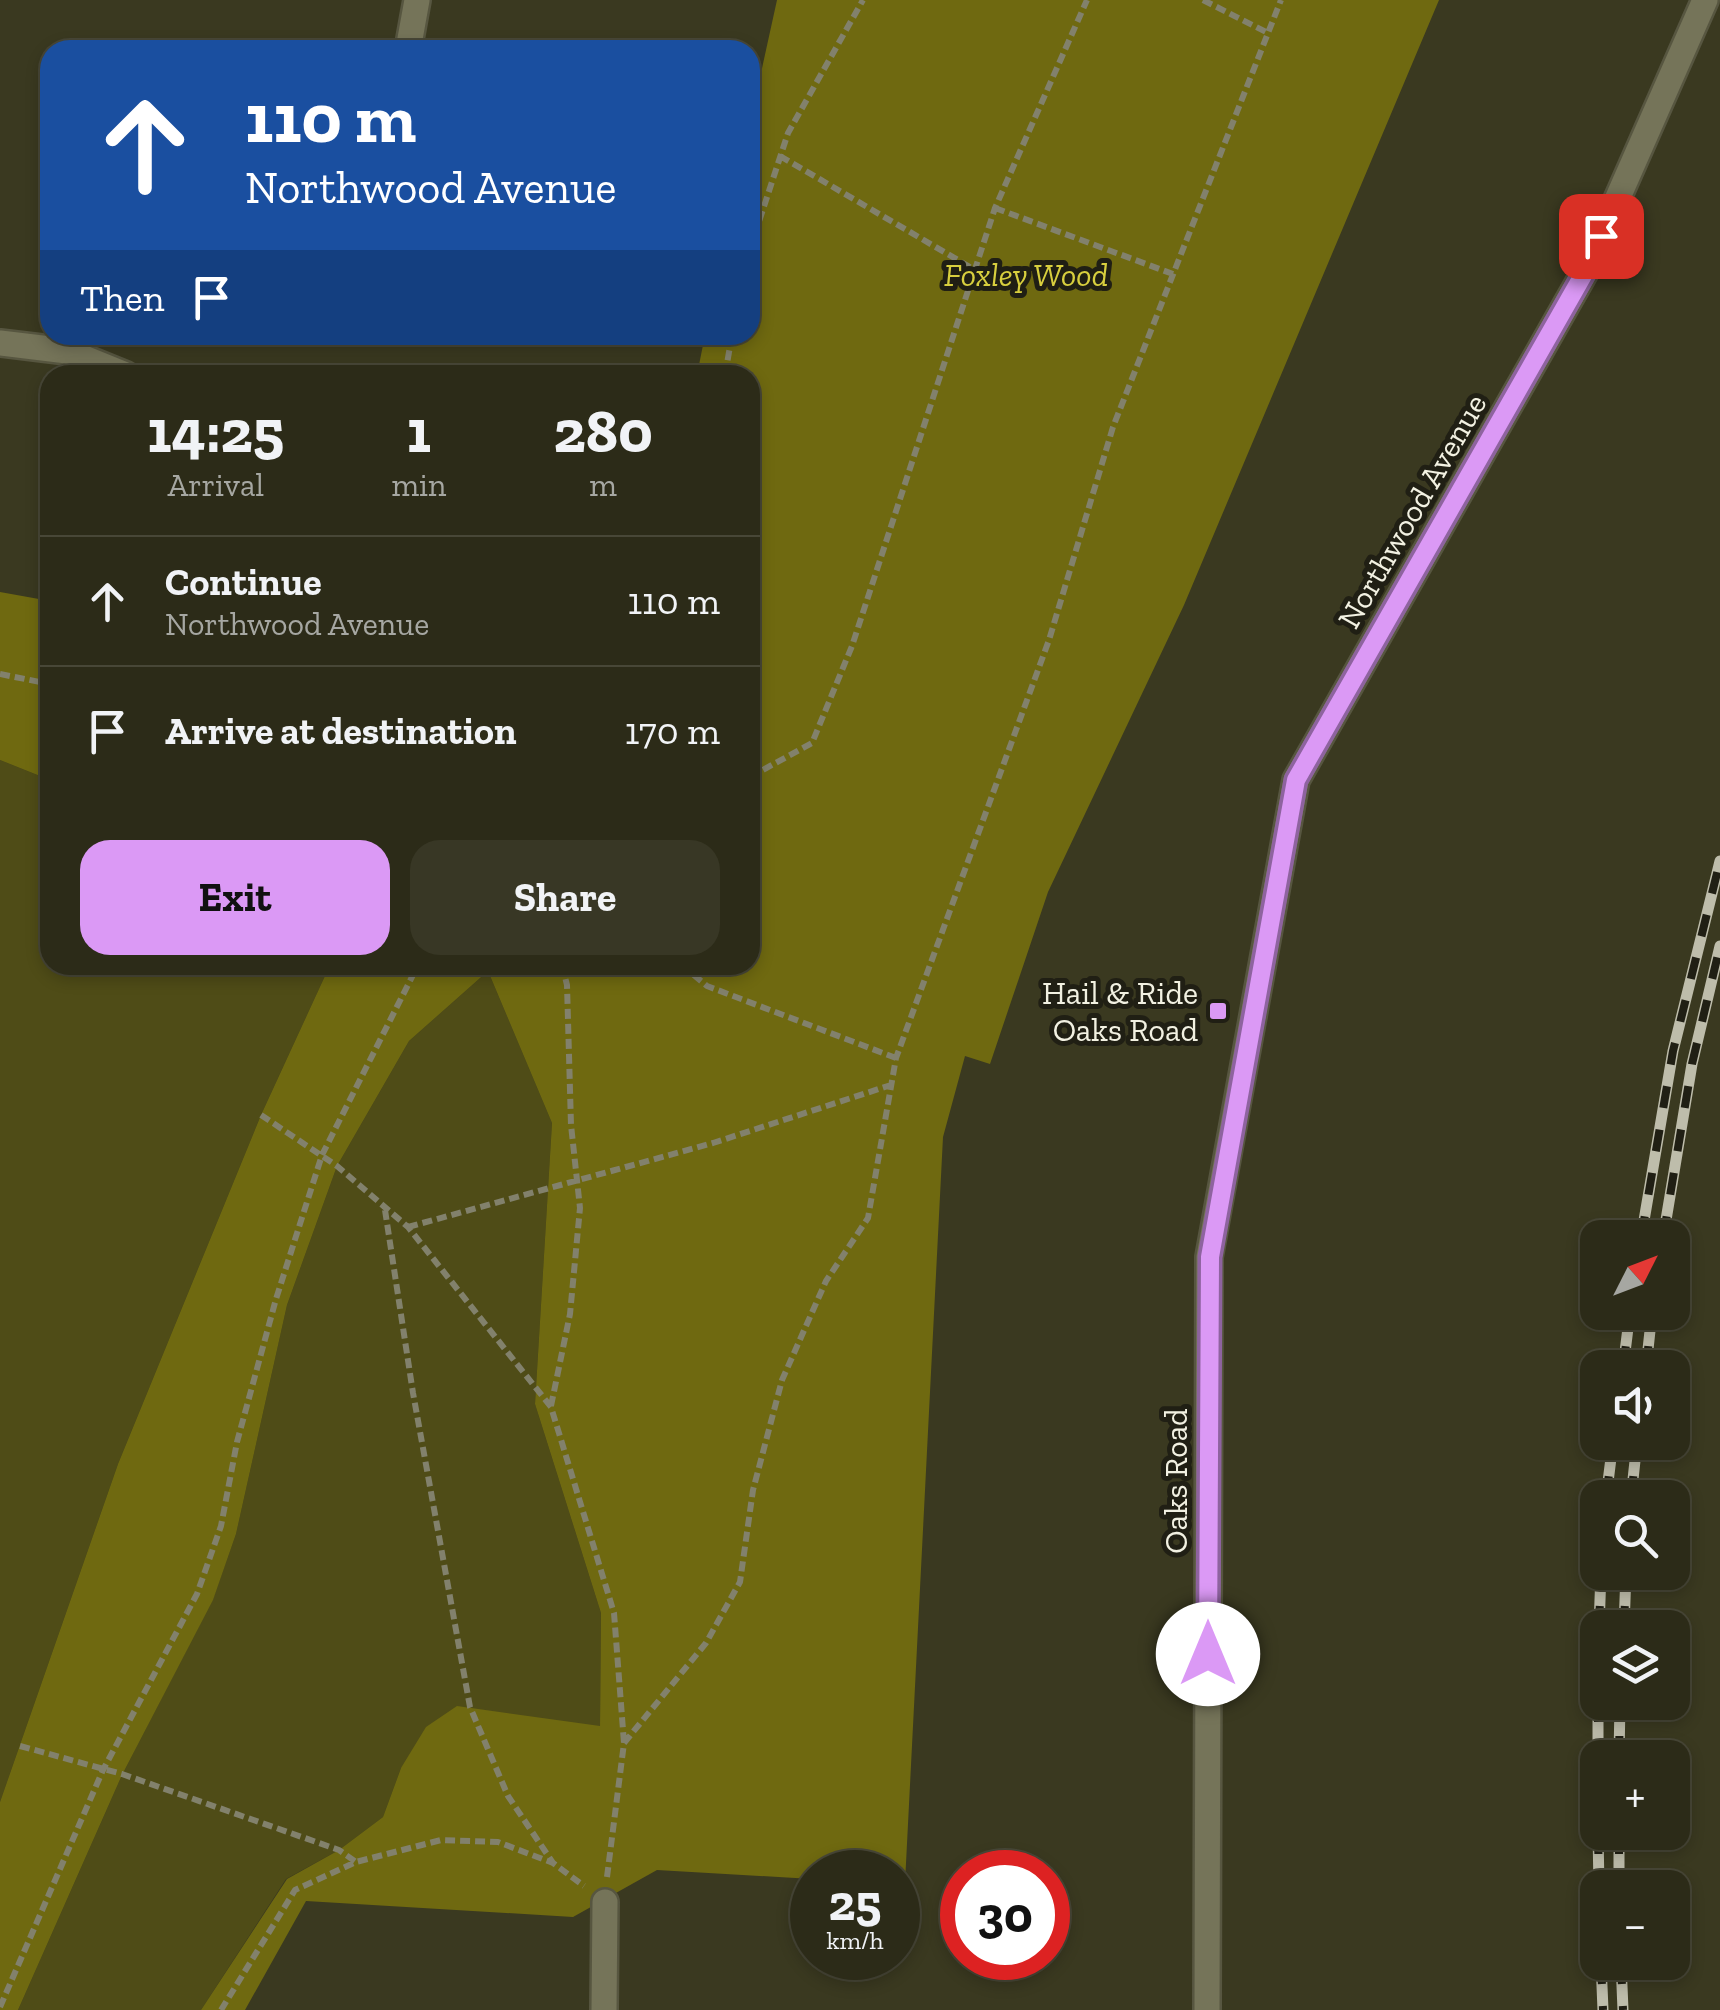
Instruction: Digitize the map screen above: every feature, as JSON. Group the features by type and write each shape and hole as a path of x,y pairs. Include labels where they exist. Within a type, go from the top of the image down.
{"street":[{"path":"410,40 417,0"},
{"name":"Northwood Avenue","path":"1242,1076 1296,780 1586,270 1706,0"},
{"path":"0,343 67,351 101,365"},
{"name":"Oaks Road","path":"1206,2010 1210,1257 1242,1076"},
{"path":"604,2010 605,1902"}],"path":[{"path":"760,218 788,133 864,0"},
{"path":"760,772 812,744 858,628 995,208 1087,0"},
{"path":"1203,0 1268,33"},
{"path":"624,1743 706,1643 740,1582 753,1490 782,1380 826,1281 868,1218 896,1058 1049,640 1113,427 1281,0"},
{"path":"780,156 976,270"},
{"path":"995,208 1174,274"},
{"path":"0,674 40,682"},
{"path":"0,2007 102,1770 197,1594 221,1526 238,1442 276,1300 322,1155 413,975"},
{"path":"551,1407 570,1314 580,1208 564,975"},
{"path":"694,975 708,986 896,1058"},
{"path":"408,1227 577,1181 891,1085"},
{"path":"260,1115 322,1155 408,1227 551,1407 614,1613 624,1743 605,1902"},
{"path":"221,2010 295,1890 356,1862 441,1840 498,1842 552,1864 508,1796 470,1707 412,1393 386,1210"},
{"path":"20,1746 339,1850 356,1862"}],"shaded area":[{"path":"0,760 40,776 40,975 325,975 261,1115 118,1464 0,1802"},
{"path":"483,975 490,975 552,1123 535,1404 601,1613 600,1727 401,1768 383,1817 339,1850 286,1879 201,2010 18,2010 122,1775 213,1599 236,1534 287,1305 337,1166 409,1041"}],"green space":[{"name":"Foxley Wood","path":"777,0 1439,0 1184,605 1048,892 990,1064 965,1056 943,1137 907,1850 790,1850 790,1878 657,1870 573,1917 306,1901 245,2010 201,2010 287,1879 339,1850 383,1817 401,1768 426,1727 457,1706 600,1726 601,1613 535,1404 552,1123 490,975 760,975 760,365 699,365 703,345 760,345 760,77"},
{"path":"0,592 40,599 40,776 0,760"},
{"name":"Foxley Wood","path":"325,975 483,975 409,1041 337,1166 287,1305 236,1534 213,1600 122,1775 18,2010 0,2010 0,1802 118,1464 261,1115"}],"railway":[{"path":"1644,1220 1673,1051 1720,861"},
{"path":"1666,1220 1692,1064 1720,946"},
{"path":"1625,1350 1628,1330"},
{"path":"1648,1350 1650,1330"},
{"path":"1608,1480 1611,1460"},
{"path":"1633,1480 1635,1460"},
{"path":"1600,1590 1600,1610"},
{"path":"1625,1590 1625,1610"},
{"path":"1598,1720 1598,1740"},
{"path":"1619,1740 1620,1720"},
{"path":"1598,1850 1599,1870"},
{"path":"1619,1850 1619,1870"},
{"path":"1602,1980 1603,2010"},
{"path":"1622,1980 1623,2010"}],"place":[{"name":"Hail & Ride Oaks Road","path":"1218,1011"}],"route":[{"path":"1208,1654 1210,1257 1296,780 1586,270 1601,236"}]}
